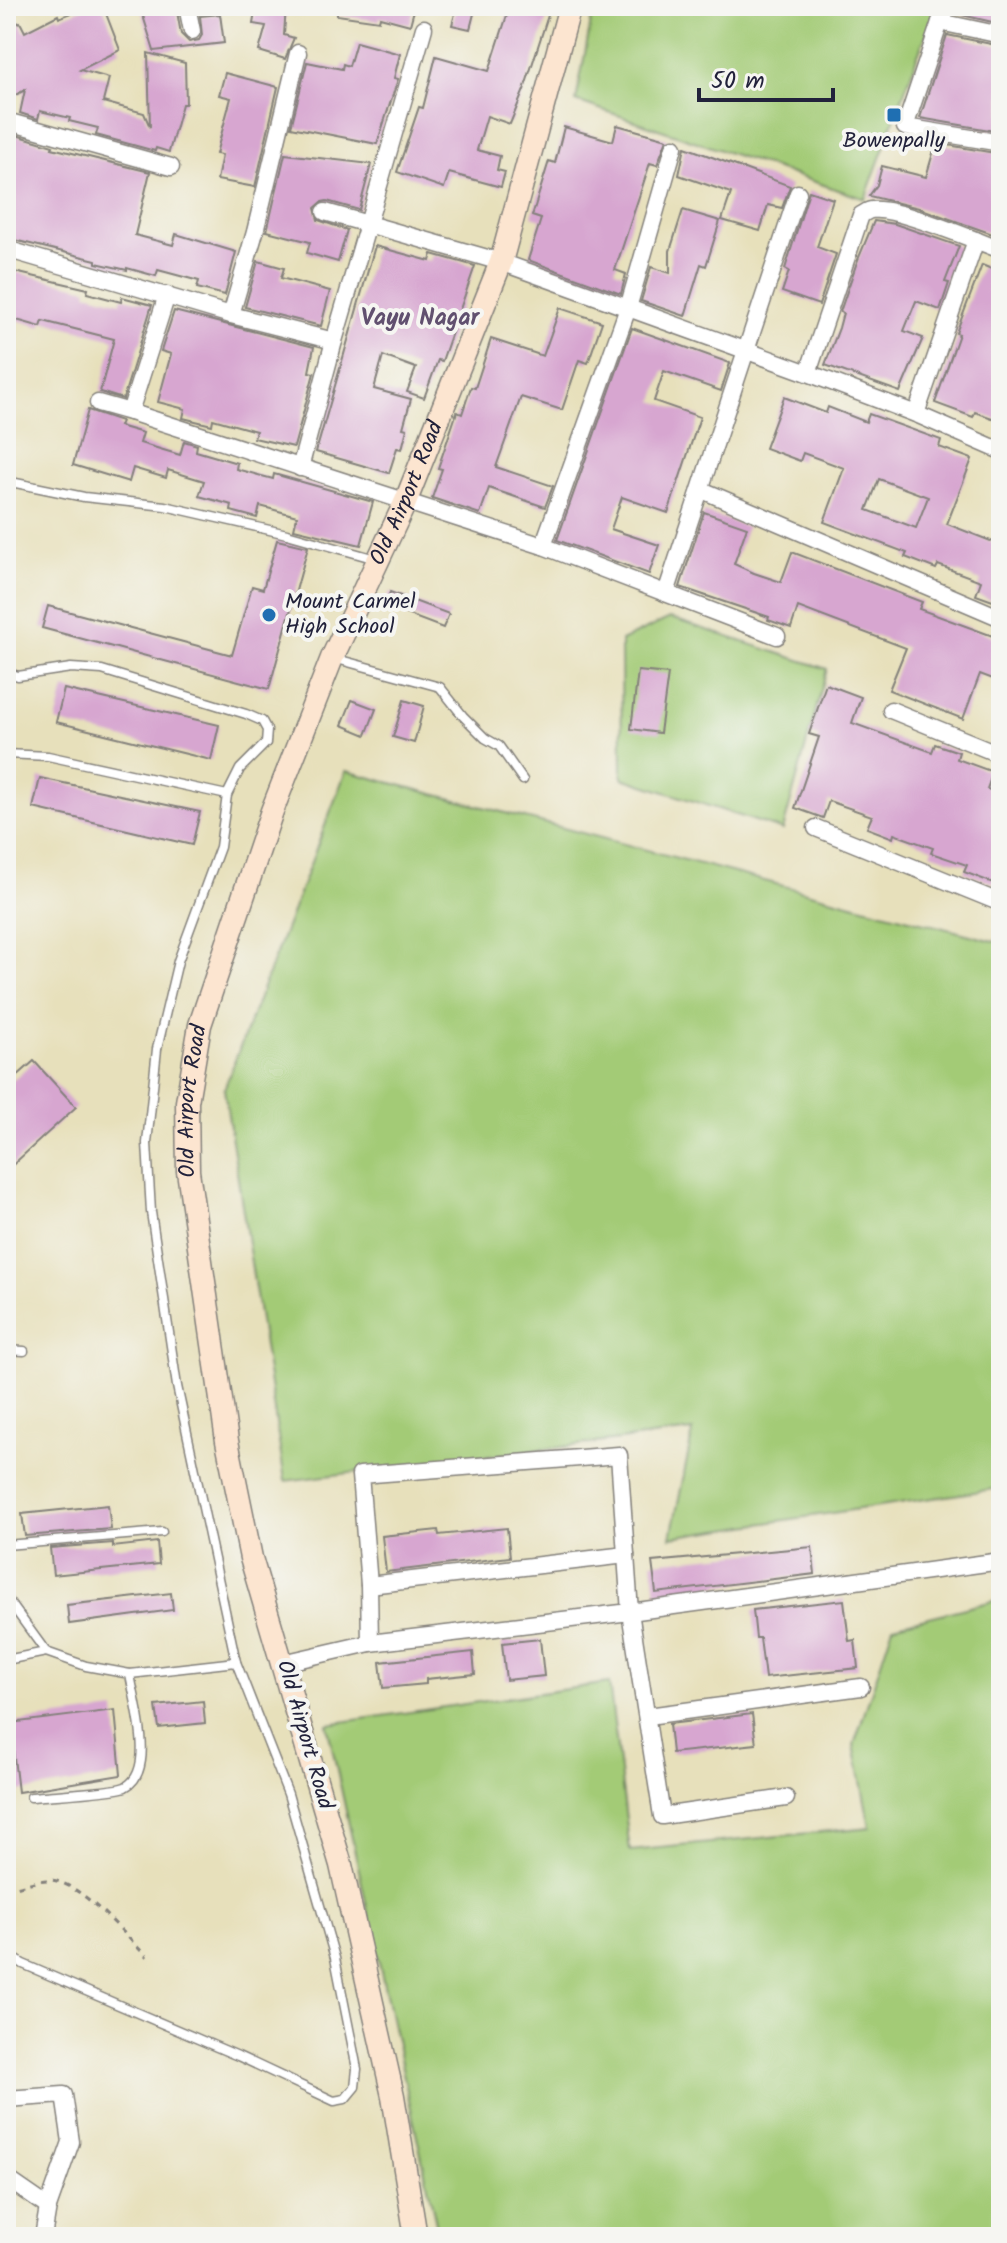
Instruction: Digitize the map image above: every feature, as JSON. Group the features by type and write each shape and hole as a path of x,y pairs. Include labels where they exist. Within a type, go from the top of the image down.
{"main road":[{"name":"Old Airport Road","path":"416,2237 393,2096 341,1865 251,1558 227,1441 188,1171 187,1102 200,1025 272,811 332,658 405,503 501,262 570,6"}],"street":[{"path":"187,6 192,31"},
{"path":"948,6 905,127 1001,143"},
{"path":"940,22 1001,35"},
{"path":"300,468 424,28"},
{"path":"231,315 255,232 298,53"},
{"path":"6,121 171,167"},
{"path":"543,546 628,308 674,147"},
{"path":"666,593 798,193"},
{"path":"808,373 861,215 870,210 882,210 1001,250"},
{"path":"325,212 501,262 808,373 916,414 1001,451"},
{"path":"916,414 976,240"},
{"path":"6,249 231,315 334,341"},
{"path":"130,412 167,295"},
{"path":"98,403 543,546 777,636"},
{"path":"702,490 1001,618"},
{"path":"891,710 1001,755"},
{"path":"816,828 1001,903"},
{"path":"370,1643 369,1585 360,1475 619,1455 630,1612 662,1816 786,1798"},
{"path":"369,1585 626,1555"},
{"path":"283,1663 370,1643 630,1612 1001,1561"},
{"path":"648,1716 861,1687"},
{"path":"6,2099 64,2095 71,2142 48,2207 43,2237"},
{"path":"6,2178 48,2207"}],"lane":[{"path":"6,481 84,497 165,506 287,534 376,559"},
{"path":"332,658 440,687 463,716 485,738 499,746 523,780"},
{"path":"6,672 18,676 71,668 102,670 262,721 267,730 266,743 240,769 227,795 220,847 178,961 157,1049 147,1143 151,1212 177,1386 236,1662 288,1794 335,1958 357,2069 355,2087 345,2099 334,2101 238,2056 36,1970 6,1953"},
{"path":"6,754 48,756 227,795"},
{"path":"6,1350 24,1351"},
{"path":"6,1545 162,1532"},
{"path":"6,1597 46,1652"},
{"path":"6,1660 46,1652 86,1666 130,1674 236,1662"},
{"path":"31,1797 125,1787 137,1775 144,1753 130,1674"}],"path":[{"path":"6,1889 52,1880 69,1886 147,1957"}],"green space":[{"path":"594,6 942,6 922,44 865,199 576,101"},
{"path":"670,618 827,669 783,830 622,778 621,641"},
{"path":"346,771 1001,943 1001,1488 671,1537 693,1431 285,1481 224,1089"},
{"path":"1001,1599 1001,2237 439,2237 327,1724 609,1683 630,1851 870,1827 854,1745 893,1626"}],"building":[{"path":"89,6 103,6 120,50 80,70 109,78 103,102 144,113 150,127 148,53 185,63 186,104 182,104 169,152 96,135 98,128 69,121 70,118 40,111 38,119 20,113 25,90 6,100 6,28 20,22 25,32 58,15 59,18"},
{"path":"140,6 176,6 181,34 189,42 199,40 202,35 200,16 220,14 224,43 154,51"},
{"path":"256,6 286,6 284,35 294,38 285,59 259,51 266,26 253,24"},
{"path":"337,6 415,6 410,25 380,17 379,21 337,15"},
{"path":"457,6 476,6 470,29 452,25"},
{"path":"510,6 551,6 510,124 487,116 477,150 500,156 497,170 505,172 501,187 449,173 444,188 397,172 419,107 423,108 436,56 489,71"},
{"path":"963,6 1001,6 1001,24 962,15"},
{"path":"947,35 1001,46 1001,132 920,118"},
{"path":"356,42 400,54 394,78 398,79 377,144 291,127 307,62 342,69 343,64 349,66"},
{"path":"225,73 278,87 255,187 217,180 222,155 216,154 231,98 219,95"},
{"path":"617,125 667,139 657,165 650,163 615,270 626,274 621,294 528,260 541,219 532,216 549,161 555,163 564,127 613,141"},
{"path":"6,132 52,148 150,172 135,235 173,245 176,234 236,252 225,295 197,288 199,281 158,270 156,276 127,270 6,238"},
{"path":"936,143 1001,154 1001,237 919,208 869,196 877,185 882,166 926,177"},
{"path":"685,147 790,186 782,208 768,205 760,231 722,220 731,193 679,175"},
{"path":"285,154 371,164 359,210 327,201 315,208 318,220 347,230 338,262 307,253 310,242 267,231"},
{"path":"809,191 833,199 817,247 836,254 819,305 782,292 789,271 785,269"},
{"path":"683,210 720,221 706,266 701,264 685,316 641,301 651,267 670,273 670,251"},
{"path":"874,221 895,224 959,246 945,282 949,283 940,310 916,301 904,331 923,338 900,392 825,365 857,262"},
{"path":"375,246 430,261 432,254 475,266 442,361 438,360 424,398 407,392 416,368 383,356 374,389 411,399 403,428 407,429 402,449 397,448 389,473 316,452"},
{"path":"258,261 284,268 281,278 330,291 321,326 245,307"},
{"path":"982,265 1001,273 1001,421 975,412 973,417 935,403 959,334 956,333"},
{"path":"6,270 88,289 87,293 121,302 122,297 152,305 123,399 100,392 114,339 43,321 41,327 6,317"},
{"path":"560,308 602,322 588,363 579,360 562,410 521,397 496,467 553,486 545,507 489,488 480,514 432,498 442,469 438,468 457,412 462,414 471,387 475,388 491,339 543,356"},
{"path":"174,311 314,347 309,372 314,373 294,447 254,438 256,431 213,419 212,425 183,418 185,409 158,402 171,354 161,351"},
{"path":"632,328 730,363 721,391 664,371 654,401 700,417 668,513 622,497 611,529 659,545 649,574 557,540"},
{"path":"784,397 826,413 828,407 866,422 869,414 941,440 939,447 972,459 947,524 1001,545 1001,604 976,595 981,581 938,565 936,569 905,557 907,553 824,522 844,468 803,453 800,461 765,448","holes":["879,479 928,497 916,528 867,510"]},
{"path":"88,410 121,421 119,426 143,433 140,443 180,455 184,441 197,445 196,451 237,463 236,469 273,479 274,474 373,502 361,545 294,529 297,516 260,506 257,518 231,511 232,505 199,496 204,481 168,470 166,478 133,468 129,482 73,465"},
{"path":"704,512 747,527 734,564 754,573 781,582 792,552 922,602 919,609 1001,639 1001,682 980,674 963,719 889,690 906,648 798,607 791,628 768,620 769,617 680,587"},
{"path":"277,540 308,547 269,689 42,628 48,606 232,655 252,586 263,589"},
{"path":"390,592 449,614 443,628 385,606"},
{"path":"638,671 668,674 660,733 631,729"},
{"path":"826,684 861,697 852,723 932,752 935,744 959,752 957,759 993,772 987,789 1001,794 1001,878 996,876 993,883 964,872 967,865 931,853 933,848 867,828 872,816 829,801 823,818 795,808 819,737 809,734"},
{"path":"64,689 219,725 211,760 56,722"},
{"path":"352,700 376,709 366,735 342,725"},
{"path":"404,700 424,706 414,743 393,737"},
{"path":"40,778 200,812 192,845 33,808"},
{"path":"34,1061 76,1107 6,1171 6,1086"},
{"path":"108,1505 111,1529 25,1536 22,1514"},
{"path":"507,1528 510,1557 386,1572 382,1536 438,1530 439,1535"},
{"path":"157,1542 159,1564 53,1575 50,1548 113,1543 113,1547"},
{"path":"812,1547 815,1574 656,1593 652,1562"},
{"path":"171,1593 173,1610 69,1624 67,1605"},
{"path":"844,1600 849,1641 855,1640 858,1668 765,1678 753,1610"},
{"path":"540,1639 544,1676 506,1680 502,1643"},
{"path":"473,1652 475,1674 426,1679 426,1684 383,1688 380,1662"},
{"path":"203,1701 205,1723 159,1728 156,1706"},
{"path":"115,1710 121,1775 18,1792 10,1723"},
{"path":"752,1714 756,1744 672,1753 669,1724"}],"place":[{"name":"Bowenpally","path":"894,115"},
{"name":"Mount Carmel High School","path":"269,615"}],"district":[{"name":"Vayu Nagar","path":"420,318"}]}
